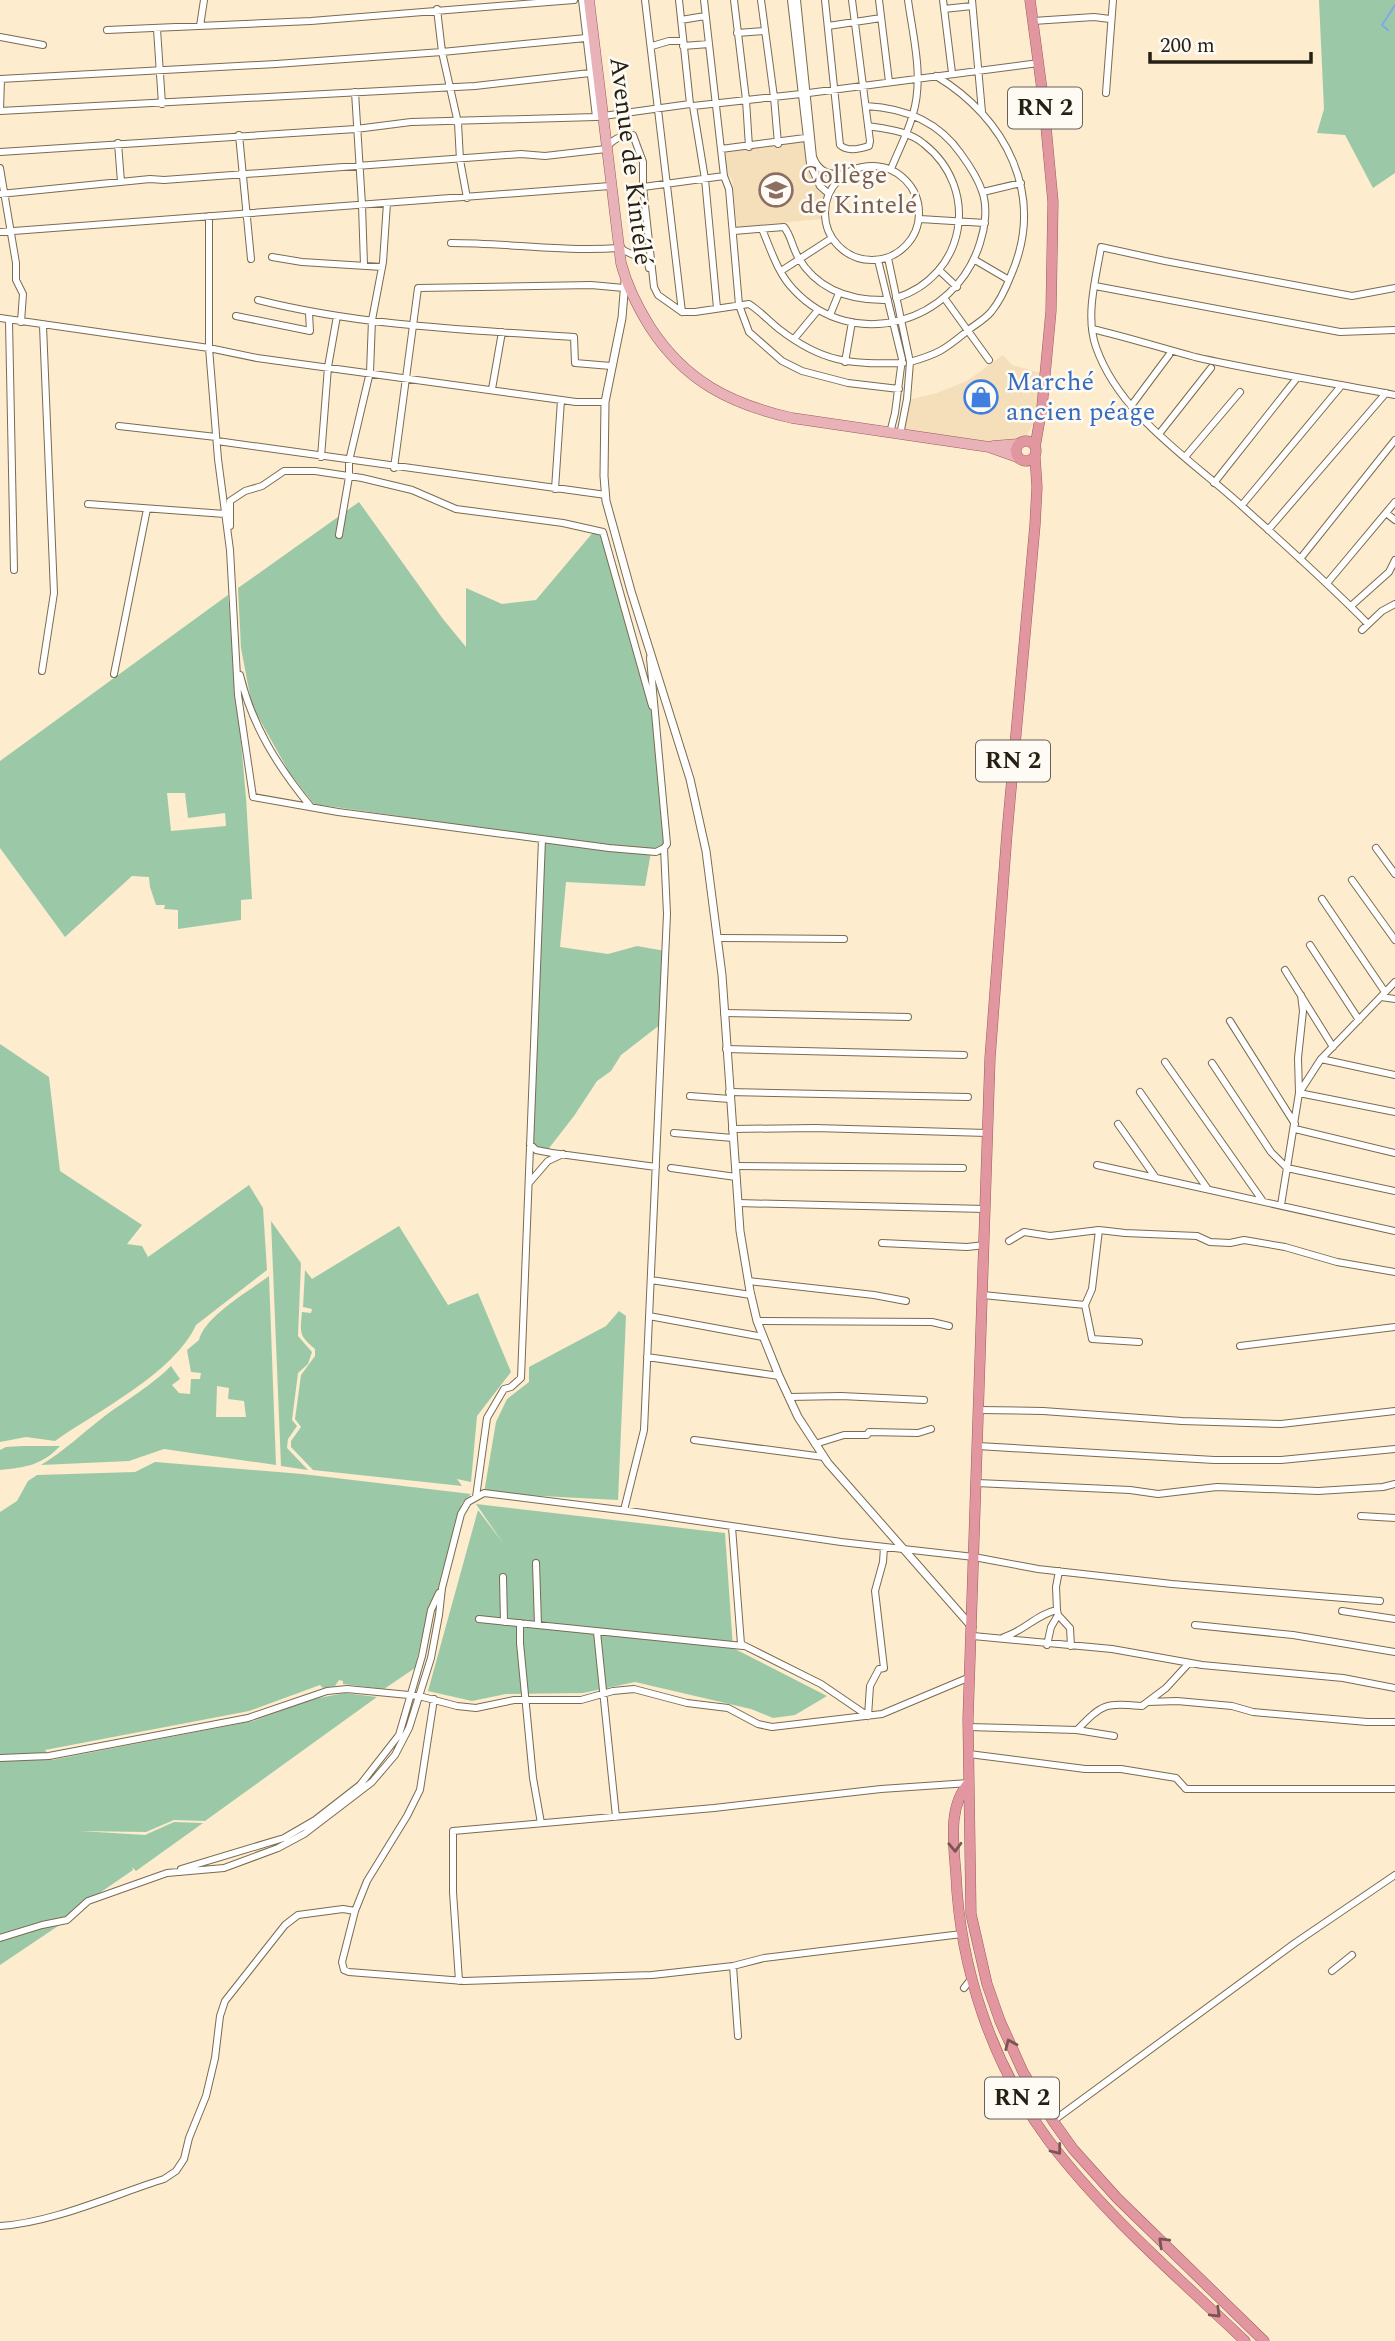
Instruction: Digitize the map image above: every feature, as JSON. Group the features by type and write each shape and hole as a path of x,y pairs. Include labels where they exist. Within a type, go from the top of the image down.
{"highway":[{"name":"RN 2","path":"1030,0 1053,202 1051,311 1042,407 1027,451 1037,482 990,1058 968,1727 970,1892 976,1941 1000,2021 1023,2072 1053,2121 1073,2149 1116,2198 1264,2341"},
{"name":"RN 2","path":"969,1783 960,1794 954,1824 956,1888 968,1984 1007,2073 1047,2138 1095,2195 1245,2341"}],"main road":[{"name":"Avenue de Kintélé","path":"589,0 600,116 625,284 669,354 710,388 760,410 792,418 895,434 1027,451"}],"street":[{"path":"200,26 204,0"},
{"path":"107,30 383,16 437,9 574,0"},
{"path":"582,0 590,73 600,116"},
{"path":"645,0 682,312"},
{"path":"678,0 691,105 705,179 717,308"},
{"path":"704,0 724,176 729,189 734,232 739,305 745,326 782,361 802,371 830,379 899,389"},
{"path":"734,0 749,147"},
{"path":"761,0 778,144"},
{"path":"791,0 813,157 816,165 824,172 845,175"},
{"path":"797,0 805,138 815,178 829,194"},
{"path":"825,0 833,89 842,148 860,149 869,146 868,126 852,0"},
{"path":"879,0 888,82"},
{"path":"891,169 913,115 918,78 908,0"},
{"path":"943,0 952,73"},
{"path":"1106,93 1113,0"},
{"path":"944,9 972,3 982,112"},
{"path":"437,9 442,52 458,122 460,160 467,198"},
{"path":"681,20 705,16"},
{"path":"1033,21 1094,17 1110,19"},
{"path":"828,26 881,18"},
{"path":"158,29 162,104"},
{"path":"737,33 764,31"},
{"path":"0,37 43,45"},
{"path":"586,38 276,64 1,79 0,111 451,87 590,73"},
{"path":"652,46 669,41 709,44"},
{"path":"0,152 356,129 411,122 600,116 804,94 1039,63"},
{"path":"452,243 526,245 581,251 618,245 622,250 648,262 658,295 682,312 739,305 753,306 817,354 845,362 906,362 948,349 990,313 1009,279 1018,256 1024,211 1021,183 1006,146 982,112 963,94 936,76"},
{"path":"355,92 363,265"},
{"path":"762,229 780,271 792,288 818,310 852,322 902,320 928,310 957,287 975,260 985,223 983,192 955,145 931,124 893,108 866,106"},
{"path":"734,232 779,226 786,228 799,259 815,278 839,293 865,300 892,299 926,282 940,271 956,242 961,222 952,181 942,163 922,142 905,134 868,126"},
{"path":"239,135 251,259"},
{"path":"1,194 243,173 521,154 545,156 606,149 610,142 632,135 641,152 654,287"},
{"path":"721,149 778,144 805,138"},
{"path":"118,143 121,182"},
{"path":"875,166 891,169 904,178 914,190 919,204 920,219 909,243 888,258 864,260 851,256 840,248 826,225 825,211 829,194 845,175 859,168 875,166"},
{"path":"0,168 1,194 11,231 16,280 23,294 21,322"},
{"path":"643,187 724,176"},
{"path":"983,192 1021,183"},
{"path":"0,232 610,186"},
{"path":"339,535 349,477 349,461 370,373 372,320 382,267 387,203"},
{"path":"209,216 209,348 229,542 238,695 253,797 542,839 656,852 664,848"},
{"path":"920,219 985,223"},
{"path":"780,271 832,238"},
{"path":"1368,624 1328,582 1159,434 1131,406 1105,368 1095,346 1092,302 1101,247 1352,296 1395,288"},
{"path":"272,257 302,262 382,267"},
{"path":"888,258 894,321 906,362 899,389 895,434"},
{"path":"878,260 902,320 907,399 895,434"},
{"path":"975,260 1009,279"},
{"path":"940,271 957,287"},
{"path":"394,467 418,288 625,284 622,318 606,402 606,495 615,539 690,779 712,884 738,1203 751,1295 757,1321 779,1376 824,1457 973,1632 1000,1639 1112,1649 1189,1663 1343,1678 1395,1688"},
{"path":"1095,286 1339,332 1395,330"},
{"path":"830,315 839,293"},
{"path":"945,299 989,360"},
{"path":"258,300 309,313 414,325 574,337 575,363 611,366"},
{"path":"794,339 818,310"},
{"path":"236,316 310,331 309,313"},
{"path":"321,457 328,367 337,316"},
{"path":"0,318 209,348 257,358 561,400 606,402"},
{"path":"9,321 14,570"},
{"path":"845,362 852,322"},
{"path":"41,671 54,593 43,326"},
{"path":"1092,329 1194,356 1297,378 1395,394"},
{"path":"492,389 502,332"},
{"path":"1131,406 1169,355"},
{"path":"1159,434 1211,368"},
{"path":"1214,483 1297,378"},
{"path":"1242,505 1342,386"},
{"path":"1185,457 1240,392"},
{"path":"1268,530 1386,393"},
{"path":"555,489 561,400"},
{"path":"119,426 349,461 606,495"},
{"path":"1300,559 1395,440"},
{"path":"229,542 230,501 245,491 262,486 284,471 315,471 362,478 412,490 456,509 563,523 603,532 655,718"},
{"path":"1328,582 1395,502"},
{"path":"88,504 225,513"},
{"path":"114,674 147,509"},
{"path":"1385,513 1395,520"},
{"path":"1351,606 1388,572 1395,560"},
{"path":"1362,630 1382,611 1395,604"},
{"path":"235,648 247,706 285,775 311,807"},
{"path":"624,1510 644,1430 667,914 664,848 667,844 649,649"},
{"path":"476,1497 487,1418 504,1389 511,1387 521,1378 542,839"},
{"path":"1376,848 1395,874"},
{"path":"1352,880 1395,940"},
{"path":"1322,899 1383,995 1395,999"},
{"path":"718,938 844,939"},
{"path":"1310,945 1359,1020"},
{"path":"1285,970 1333,1047"},
{"path":"1299,1093 1321,1059 1395,982"},
{"path":"1281,1205 1299,1093 1298,1058 1303,1011 1301,995"},
{"path":"724,1013 908,1017"},
{"path":"1230,1021 1295,1126 1395,1153"},
{"path":"726,1049 964,1055"},
{"path":"1321,1059 1395,1075"},
{"path":"1165,1062 1262,1200"},
{"path":"1212,1063 1271,1152 1287,1168 1395,1191"},
{"path":"1140,1092 1207,1188"},
{"path":"1299,1093 1395,1112"},
{"path":"690,1096 968,1097"},
{"path":"1118,1124 1157,1178"},
{"path":"674,1133 815,1128 987,1133"},
{"path":"530,1144 536,1150 656,1167"},
{"path":"528,1184 548,1161 563,1154"},
{"path":"1097,1165 1395,1231"},
{"path":"735,1166 963,1168"},
{"path":"671,1168 736,1177"},
{"path":"738,1203 985,1209"},
{"path":"1009,1241 1024,1232 1051,1236 1099,1230 1197,1236 1210,1242 1230,1243 1244,1240 1284,1247 1337,1262 1395,1272"},
{"path":"1099,1230 1092,1289 1084,1305 1091,1339 1139,1342"},
{"path":"882,1243 967,1247 985,1245"},
{"path":"651,1280 751,1295"},
{"path":"748,1281 906,1301"},
{"path":"983,1295 1084,1305"},
{"path":"649,1317 763,1337"},
{"path":"757,1321 932,1322 950,1326"},
{"path":"1240,1346 1395,1327"},
{"path":"647,1357 779,1376"},
{"path":"789,1397 841,1396 924,1400"},
{"path":"979,1410 1043,1411 1182,1421 1281,1423 1395,1410"},
{"path":"815,1444 844,1435 867,1435 869,1432 918,1433 931,1429"},
{"path":"694,1440 824,1457"},
{"path":"978,1446 1214,1460 1281,1460 1395,1449"},
{"path":"977,1483 1130,1490 1158,1494 1217,1487 1318,1491 1395,1484"},
{"path":"0,1938 42,1924 67,1920 88,1901 167,1873 224,1868 278,1848 304,1834 372,1783 395,1755 409,1728 415,1696 431,1658 442,1588 461,1514 468,1502 484,1493 974,1557 1059,1571 1172,1584 1380,1601"},
{"path":"1361,1516 1395,1518"},
{"path":"733,1527 739,1640 743,1647"},
{"path":"868,1717 870,1686 878,1669 884,1668 875,1591 884,1547"},
{"path":"537,1563 538,1625"},
{"path":"1047,1644 1058,1613 1056,1587 1059,1571"},
{"path":"503,1577 504,1622"},
{"path":"1342,1611 1395,1619"},
{"path":"1000,1639 1020,1632 1047,1612 1058,1613 1070,1628 1072,1646"},
{"path":"479,1619 743,1647 821,1684 868,1717"},
{"path":"520,1623 533,1778 541,1824"},
{"path":"1195,1625 1293,1635 1395,1652"},
{"path":"597,1632 616,1817"},
{"path":"1077,1730 1100,1708 1112,1703 1142,1706 1166,1688 1189,1663"},
{"path":"0,1758 49,1756 248,1718 327,1691 347,1689 415,1696 476,1708 514,1700 581,1700 635,1689 687,1703 728,1708 758,1724 772,1727 868,1717 895,1710 971,1676"},
{"path":"434,1699 420,1790 367,1881 355,1911 342,1962 344,1970 459,1981 652,1975 733,1966 764,1958 962,1934"},
{"path":"1148,1702 1177,1701 1232,1706 1254,1712 1395,1722"},
{"path":"968,1727 1077,1730 1114,1736"},
{"path":"969,1754 1085,1769 1121,1769 1176,1778 1186,1789 1395,1789"},
{"path":"459,1981 453,1892 453,1831 881,1789 969,1783"},
{"path":"1053,2121 1295,1943 1393,1877 1395,1866"},
{"path":"0,2226 23,2224 62,2213 164,2179 176,2171 184,2159 206,2096 225,2000 285,1925 298,1915 343,1909 355,1911"},
{"path":"1332,1971 1352,1955"},
{"path":"733,1966 737,2036"}],"shaded area":[{"name":"Collège de Kintelé","path":"803,141 807,169 825,196 821,219 737,227 732,179 727,174 724,152"},
{"name":"Marché ancien péage","path":"1003,355 1012,365 1041,373 1036,419 1025,438 1019,442 990,445 901,434 908,400 937,393 967,381"}],"green space":[{"path":"1319,0 1395,0 1395,173 1373,188 1345,135 1317,133 1324,109"},
{"path":"359,502 466,647 466,588 502,604 536,600 595,530 603,532 655,718 667,844 651,852 645,886 566,882 560,947 608,954 637,946 665,951 661,1024 621,1055 611,1071 597,1081 546,1152 530,1144 542,839 601,845 314,804 289,772 252,706 241,648 238,588"},
{"path":"228,595 252,899 241,900 241,920 178,929 178,910 164,909 165,905 156,905 149,877 132,876 65,937 0,848 0,761","holes":["167,793 185,793 188,818 225,813 226,826 171,831"]},
{"path":"0,1044 49,1077 60,1171 142,1225 127,1244 142,1246 148,1257 249,1185 263,1208 267,1270 196,1325 185,1343 153,1375 55,1441 26,1437 0,1442"},
{"path":"271,1221 301,1263 298,1336 312,1352 308,1364 298,1373 292,1420 297,1426 288,1439 287,1448 308,1470 281,1466"},
{"path":"399,1226 448,1305 478,1293 511,1372 477,1416 471,1482 457,1479 462,1486 313,1470 291,1447 291,1441 301,1427 295,1419 301,1375 315,1356 315,1349 303,1337 301,1330 302,1312 311,1313 312,1309 303,1307 305,1270 312,1279"},
{"path":"269,1276 276,1465 164,1449 129,1461 41,1465 171,1366 180,1379 172,1385 179,1393 190,1394 191,1379 200,1379 201,1373 191,1372 187,1350 199,1340 209,1322","holes":["217,1386 229,1388 228,1399 244,1401 246,1417 216,1417"]},
{"path":"619,1311 626,1316 618,1500 484,1493 496,1422 507,1399 529,1382 529,1367 606,1326"},
{"path":"23,1446 60,1446 46,1458 33,1464 0,1470 0,1450"},
{"path":"155,1462 302,1474 471,1494 462,1503 437,1591 429,1606 415,1668 384,1689 343,1684 343,1681 339,1680 335,1686 323,1688 320,1685 249,1711 45,1750 52,1760 253,1721 313,1699 345,1693 377,1697 205,1821 174,1820 146,1832 80,1831 145,1835 174,1822 203,1823 136,1871 132,1867 133,1870 88,1901 67,1920 0,1965 0,1512 17,1501 28,1481 37,1475 135,1472"},
{"path":"476,1504 725,1533 733,1648 827,1696 795,1715 773,1718 751,1709 635,1682 583,1693 506,1694 472,1701 428,1691 478,1510 503,1543"}],"waterway":[{"path":"1388,30 1382,25 1395,5"}],"place":[{"name":"Collège de Kintelé","path":"776,190"},
{"name":"Marché ancien péage","path":"981,397"}]}
